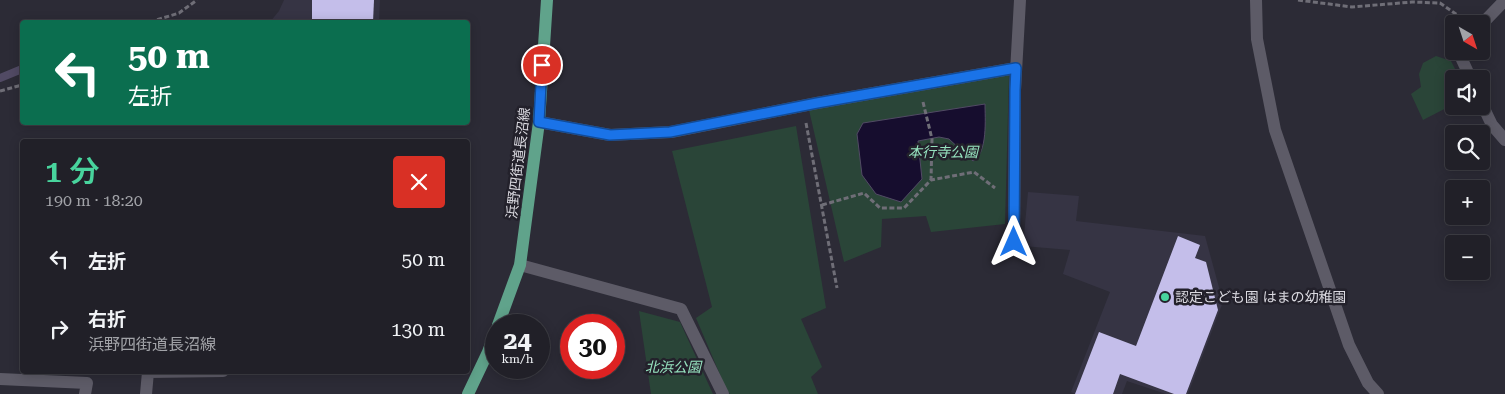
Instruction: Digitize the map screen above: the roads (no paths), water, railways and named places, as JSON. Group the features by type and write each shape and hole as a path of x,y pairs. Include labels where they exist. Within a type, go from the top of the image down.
{"main road":[{"name":"浜野四街道長沼線","path":"502,314 520,265 539,122 547,0"},
{"path":"468,394 485,358"}],"street":[{"path":"1014,242 1016,68 1020,0"},
{"path":"1256,0 1257,39 1275,130 1348,345 1368,383 1378,394"},
{"path":"1490,16 1505,0"},
{"path":"539,122 610,135 670,132 1016,68"},
{"path":"1487,115 1492,125 1505,140"},
{"path":"520,265 681,308 723,394"},
{"path":"146,394 148,374"},
{"path":"0,379 87,383 85,394"}],"waterway":[{"path":"0,78 20,70"}],"place":[{"name":"認定こども園 はまの幼稚園","path":"1165,297"}],"park label":[{"name":"本行寺公園","path":"943,152"},
{"name":"北浜公園","path":"673,367"}]}
